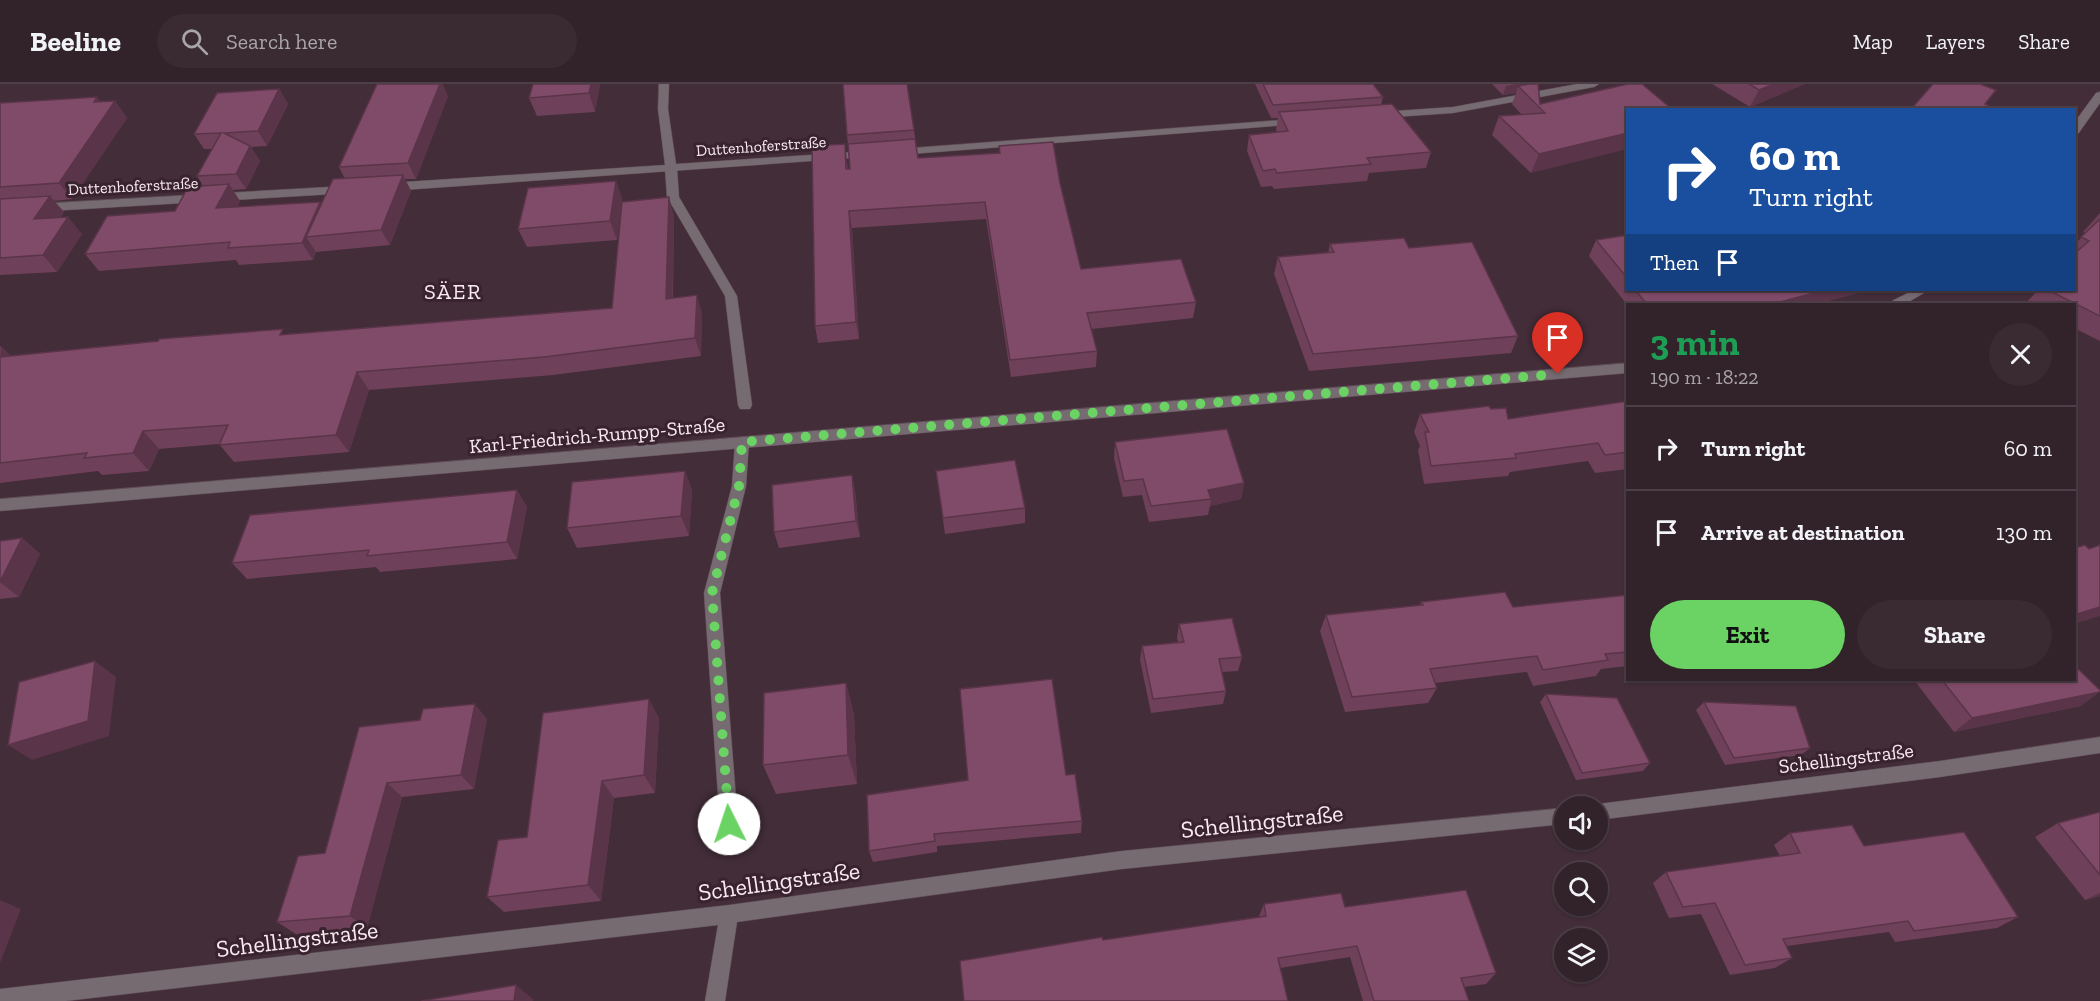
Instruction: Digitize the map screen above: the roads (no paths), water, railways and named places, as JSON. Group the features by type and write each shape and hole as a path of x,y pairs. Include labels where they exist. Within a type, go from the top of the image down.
{"street":[{"path":"664,84 663,109 673,197 731,296 745,405"},
{"path":"1370,116 1453,110 1594,84"},
{"path":"2076,129 2100,95"},
{"name":"Duttenhoferstraße","path":"0,210 671,169 1311,120"},
{"path":"1898,303 1921,291"},
{"name":"Karl-Friedrich-Rumpp-Straße","path":"0,505 1626,368"},
{"path":"729,824 712,593 739,486 742,442"},
{"name":"Schellingstraße","path":"1608,811 1940,769 2100,745"},
{"name":"Schellingstraße","path":"0,999 729,914 1122,861 1554,817"},
{"path":"715,1001 729,914"}],"district":[{"name":"SÄER","path":"453,291"}]}
